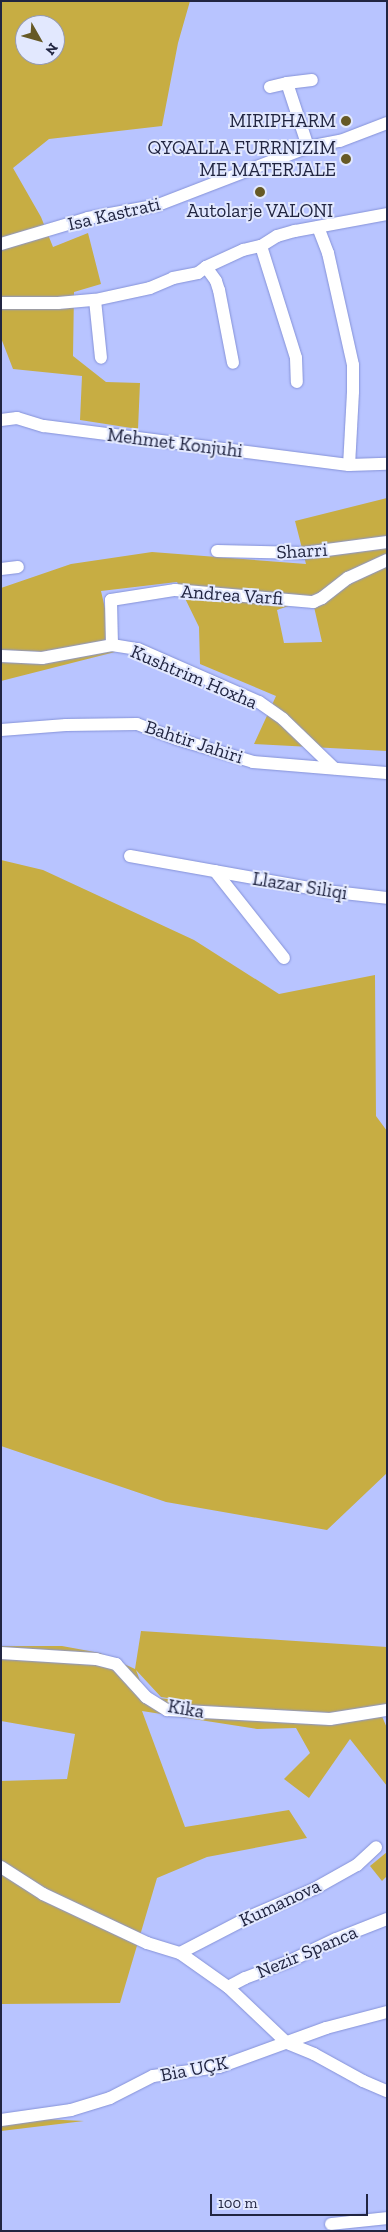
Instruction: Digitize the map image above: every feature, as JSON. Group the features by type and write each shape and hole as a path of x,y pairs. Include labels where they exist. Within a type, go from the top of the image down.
{"street":[{"path":"270,87 312,80"},
{"path":"287,83 308,147"},
{"name":"Isa Kastrati","path":"1,244 88,218 158,205 308,147 340,141 387,124"},
{"path":"1,304 95,300 150,288 173,278 198,273 206,267 243,250 261,246 277,236 318,226 387,214"},
{"path":"318,226 328,253 352,365 354,392 349,465"},
{"path":"261,246 296,358 296,382"},
{"path":"206,267 216,281 234,363"},
{"path":"95,300 101,358"},
{"name":"Mehmet Konjuhi","path":"1,420 17,418 44,426 349,465 387,464"},
{"name":"Sharri","path":"217,551 304,553 387,542"},
{"name":"Andrea Varfi","path":"112,646 111,600 175,590 314,602 348,578 387,560"},
{"path":"1,569 18,567"},
{"name":"Kushtrim Hoxha","path":"1,656 42,658 112,646 138,649 259,702 283,719 334,768"},
{"name":"Bahtir Jahiri","path":"1,730 66,725 137,724 177,739 253,762 387,773"},
{"name":"Llazar Siliqi","path":"130,856 326,891 387,898"},
{"name":"Llazar Siliqi","path":"214,872 284,958"},
{"name":"Kika","path":"1,1653 96,1659 116,1664 146,1697 167,1710 330,1720 387,1710"},
{"name":"Kumanova","path":"180,1953 251,1916 314,1889 357,1864 376,1848"},
{"path":"1,1867 43,1894 147,1943 180,1953 228,1987 287,2042 387,2091"},
{"name":"Nezir Spanca","path":"228,1987 336,1939 387,1919"},
{"name":"Bia UÇK","path":"1,2120 71,2110 110,2098 154,2076 219,2067 326,2028 387,2012"},
{"path":"331,2224 387,2218"}],"shaded area":[{"path":"1,1 190,1 178,43 162,126 49,139 13,168 41,217 53,247 88,233 101,284 74,292 73,356 106,382 140,383 138,429 80,420 82,376 13,369 1,338"},
{"path":"387,498 387,751 254,744 276,696 200,664 199,627 177,582 101,591 115,652 1,681 1,588 71,564 152,552 306,564 295,521","holes":["312,598 322,642 284,643 277,610"]},
{"path":"1,860 43,870 194,940 279,994 375,975 376,1116 387,1131 387,1473 327,1530 166,1502 1,1446"},
{"path":"141,1631 387,1647 387,1705 378,1707 387,1728 387,1786 350,1739 309,1798 284,1779 310,1753 296,1728 257,1729 142,1711 185,1827 289,1810 307,1838 207,1857 157,1878 120,2003 1,2004 1,1781 67,1779 75,1734 1,1721 1,1646 62,1646 100,1653 135,1669","holes":["136,1670 161,1697 180,1700 146,1697"]},
{"path":"387,1852 387,1876 382,1881 370,1866"},
{"path":"1,2117 84,2121 1,2131"}],"place":[{"name":"MIRIPHARM","path":"346,121"},
{"name":"QYQALLA FURRNIZIM ME MATERJALE","path":"346,159"},
{"name":"Autolarje VALONI","path":"260,192"}]}
